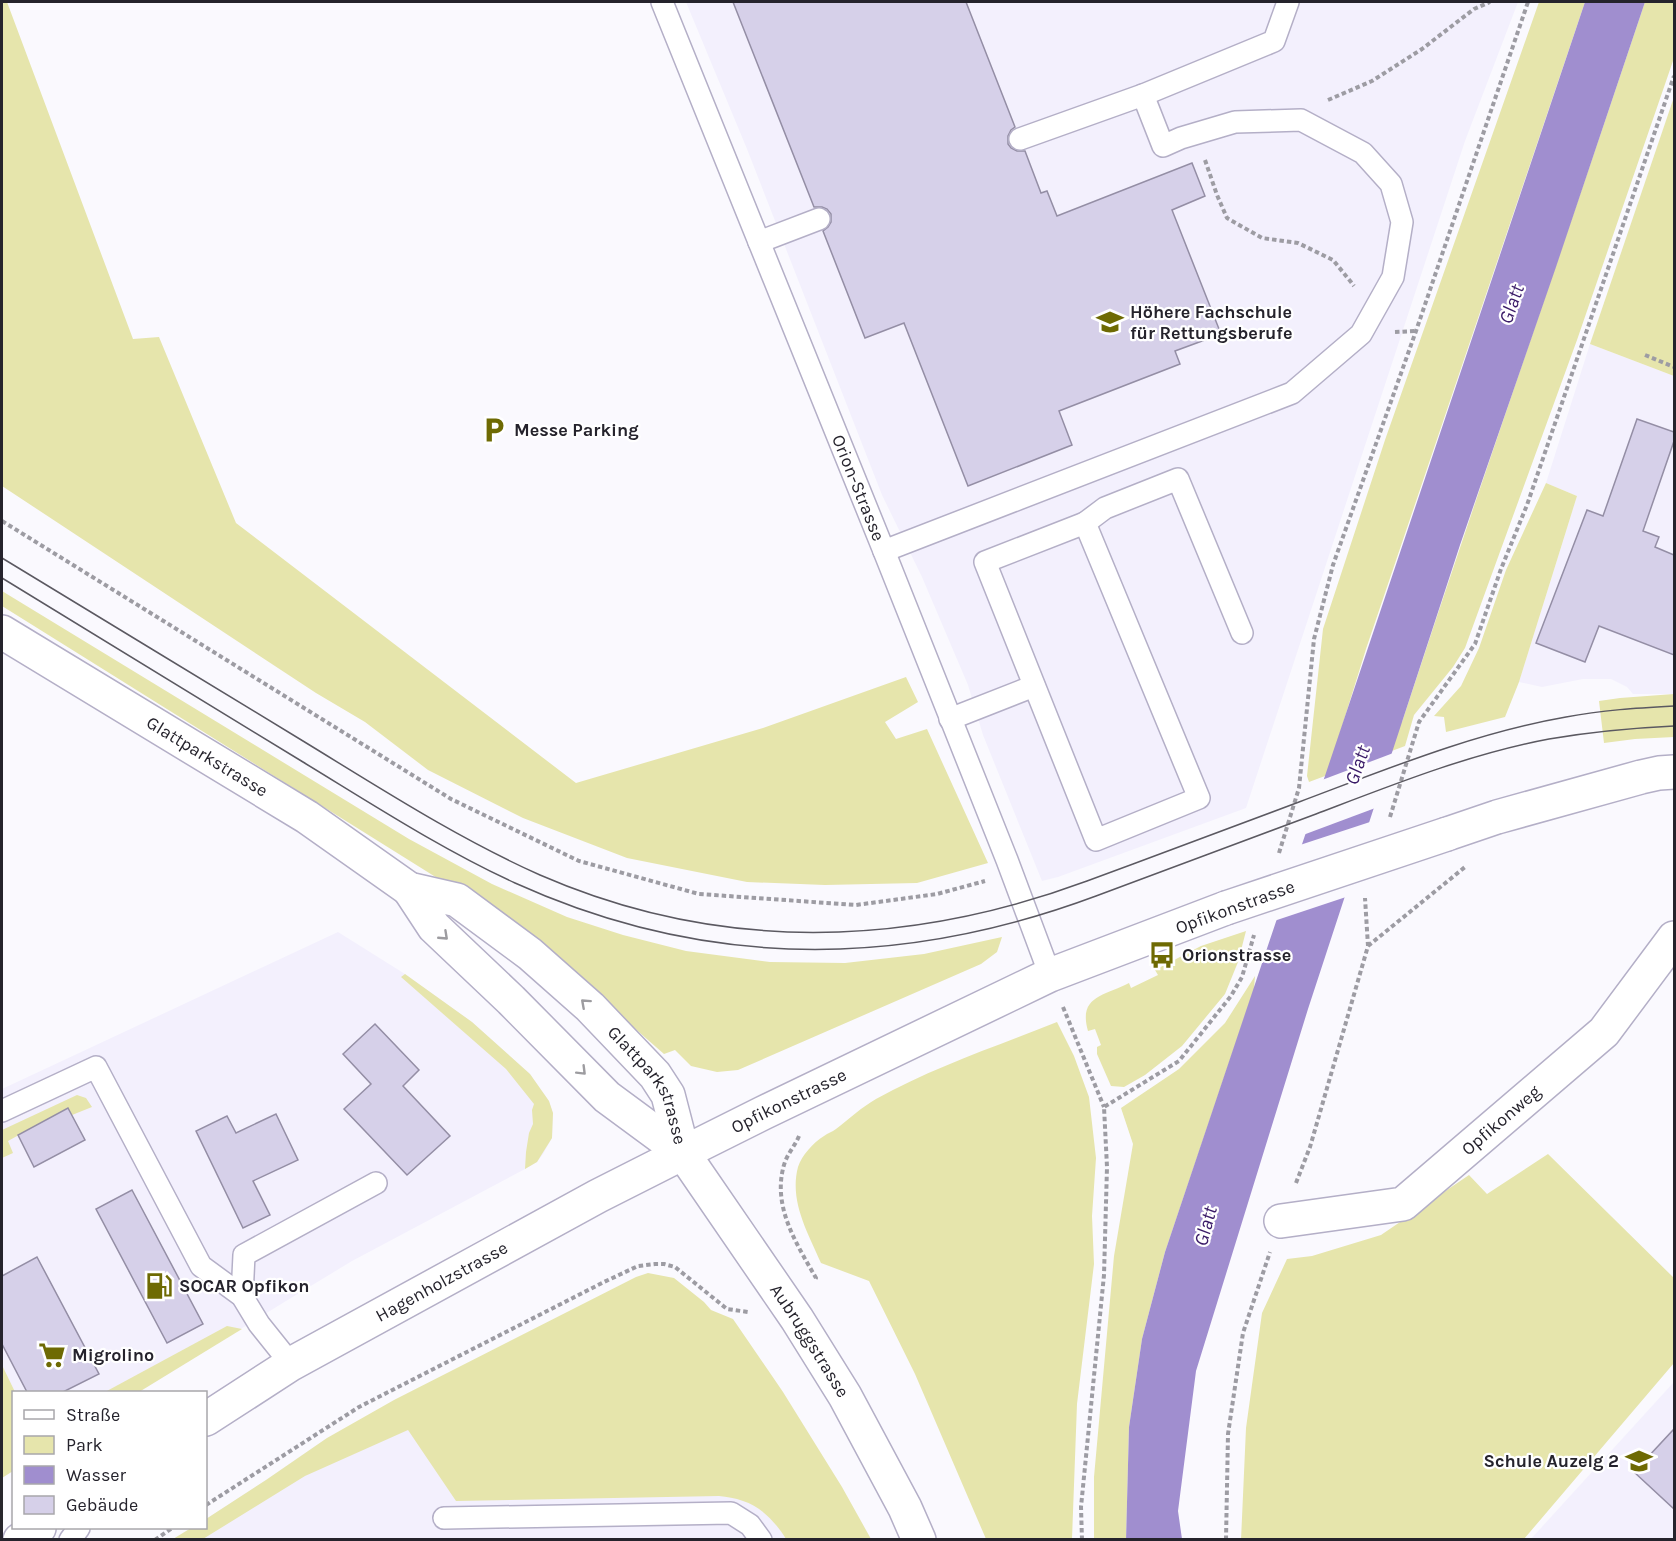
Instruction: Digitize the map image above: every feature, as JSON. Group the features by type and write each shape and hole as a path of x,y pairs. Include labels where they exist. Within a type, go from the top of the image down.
{"street":[{"name":"Glattparkstrasse","path":"2,632 307,817 410,889 457,900 530,954 590,1007 654,1075 668,1095 683,1154"},
{"name":"Opfikonstrasse","path":"683,1154 1050,975 1226,908 1497,817 1641,777 1674,772"},
{"name":"Glattparkstrasse","path":"410,889 434,927 607,1096 683,1154"},
{"name":"Opfikonweg","path":"1281,1221 1403,1204 1604,1032 1674,938"},
{"name":"Aubruggstrasse","path":"683,1154 797,1319 845,1396 920,1539"},
{"name":"Hagenholzstrasse","path":"207,1418 291,1364 598,1196 683,1154"},
{"path":"20,1539 36,1529"}],"lane":[{"name":"Orion-Strasse","path":"662,2 884,551 1050,975"},
{"path":"1020,139 1143,94 1274,41 1288,2"},
{"path":"884,551 1292,393 1361,334 1393,277 1402,222 1391,184 1363,153 1301,120 1235,122 1181,138 1163,146 1143,94"},
{"path":"759,242 819,219"},
{"path":"1085,523 1199,798 1096,840 985,562 1085,523 1105,508 1178,479 1242,633"},
{"path":"950,718 1034,686"},
{"path":"2,1111 96,1067 201,1266 242,1296 259,1324 291,1364"},
{"path":"242,1296 244,1255 376,1183"},
{"path":"444,1518 731,1513 750,1525 761,1539"}],"path":[{"path":"1301,120 1324,101 1372,81 1412,55 1474,9 1490,2"},
{"path":"1279,855 1299,788 1314,639 1333,565 1416,331 1528,2"},
{"path":"1389,822 1419,722 1475,644 1501,569 1527,505 1674,76"},
{"path":"1217,195 1227,218 1262,237 1298,243 1333,260 1352,282 1368,320"},
{"path":"1646,355 1674,367"},
{"path":"2,520 451,799 579,861 699,894 856,905 937,894 1012,874"},
{"path":"1368,946 1472,861"},
{"path":"1226,1539 1228,1434 1243,1333 1281,1221 1310,1147 1368,946 1365,900 1368,889"},
{"path":"1104,1107 1179,1061 1231,996 1242,976 1255,932"},
{"path":"1050,975 1104,1107 1107,1167 1104,1275 1081,1507 1082,1539"},
{"path":"780,1184 784,1162 796,1144"},
{"path":"207,1504 359,1407 639,1266 655,1264 675,1267 727,1309 797,1319"},
{"path":"155,1539 169,1529"}],"shaded area":[{"name":"Höhere Fachschule für Rettungsberufe","path":"686,2 1518,2 1465,141 1246,808 1042,881 983,735 968,685 922,577 882,495 747,149"},
{"path":"1590,344 1674,376 1674,694 1633,694 1627,687 1611,679 1583,679 1542,687 1519,682 1577,496 1546,483"},
{"path":"338,932 405,974 472,1022 530,1074 549,1101 553,1113 552,1138 537,1162 352,1261 141,1391 12,1391 12,1472 2,1478 2,1089"},
{"path":"648,1302 835,1539 180,1540 190,1529 207,1529 207,1518 327,1438"},
{"name":"Schule Auzelg 2","path":"1674,1382 1674,1539 1531,1539"}],"green space":[{"path":"2,2 7,2 133,339 159,337 236,523 576,783 763,728 906,677 918,702 885,722 896,739 927,729 988,863 917,883 825,885 747,882 627,858 523,818 428,770 365,722 316,693 2,486"},
{"path":"1539,2 1585,2 1366,649 1335,749 1402,722 1645,2 1674,2 1674,58 1577,340 1465,648 1453,667 1414,715 1405,746 1309,782 1307,776 1323,629 1385,440"},
{"path":"1674,97 1674,376 1590,344"},
{"path":"1546,483 1577,496 1519,682 1505,717 1446,732 1444,717 1434,716 1461,686 1479,648 1506,570"},
{"path":"2,591 409,839 492,884 567,917 623,935 686,951 770,962 845,963 924,954 1002,937 997,952 981,964 738,1070 717,1072 691,1066 675,1050 664,1054 527,934 2,606"},
{"path":"1674,694 1674,737 1604,743 1599,701"},
{"path":"1246,931 1238,962 1225,994 1182,1046 1145,1075 1124,1087 1111,1086 1097,1054 1097,1047 1101,1045 1095,1029 1088,1031 1086,1019 1090,1004 1102,995 1129,983 1131,988 1158,975 1155,970 1201,946"},
{"path":"405,974 472,1022 530,1074 549,1101 553,1113 552,1138 537,1162 525,1169 534,1104 506,1069 401,977"},
{"path":"1255,976 1254,989 1165,1252 1142,1339 1129,1427 1126,1539 1094,1540 1094,1477 1114,1256 1133,1144 1121,1108 1179,1069 1225,1023"},
{"path":"1057,1022 1074,1056 1089,1097 1096,1158 1092,1216 1094,1264 1077,1404 1072,1539 986,1539 915,1374 869,1281 821,1263 801,1216 796,1180 798,1167 812,1146 876,1099 942,1067"},
{"path":"77,1095 86,1098 92,1107 72,1115 68,1108 8,1141 13,1153 2,1158 2,1130"},
{"path":"1548,1154 1674,1278 1674,1363 1524,1539 1241,1540 1246,1428 1262,1313 1287,1259 1312,1256 1381,1235 1469,1175 1487,1194"},
{"path":"648,1273 674,1278 711,1310 733,1319 783,1392 842,1487 871,1539 786,1539 762,1511 750,1503 719,1496 456,1501 408,1430 305,1476 203,1539 173,1539 189,1529 207,1529 207,1518 327,1438 394,1400"},
{"path":"227,1326 242,1329 141,1391 107,1391"},
{"path":"2,1365 15,1391 12,1391 12,1472 2,1478"}],"water":[{"name":"Glatt","path":"1585,2 1645,2 1460,545 1308,1009 1196,1371 1178,1511 1182,1539 1126,1540 1129,1427 1142,1339 1165,1252"}],"pier":[{"path":"1396,752 1378,807 1303,835 1322,780"},
{"path":"1373,821 1349,896 1274,921 1300,845"}],"building":[{"path":"733,2 966,2 1015,127 1008,136 1008,144 1017,151 1025,151 1041,193 1047,191 1057,216 1192,163 1205,196 1172,210 1221,334 1175,351 1180,364 1059,411 1072,445 968,486 904,323 865,338 823,231 831,222 831,214 827,209 814,207"},
{"path":"1637,419 1674,432 1674,441 1643,531 1659,537 1655,547 1674,555 1674,655 1599,626 1585,662 1536,643 1587,510 1603,516"},
{"path":"375,1024 419,1070 403,1086 450,1136 407,1175 344,1109 371,1084 343,1054"},
{"path":"68,1108 85,1140 34,1167 18,1135"},
{"path":"276,1114 298,1160 253,1181 270,1215 243,1228 196,1131 227,1116 236,1133"},
{"path":"132,1190 203,1324 167,1343 96,1209"},
{"path":"37,1257 99,1374 65,1391 26,1391 2,1344 2,1276"},
{"path":"1674,1429 1674,1509 1634,1472"}],"tram line":[{"path":"2,558 390,794 509,861 607,900 676,918 744,929 813,932 882,929 950,919 1019,903 1087,881 1464,742 1532,724 1580,715 1674,706"},
{"path":"2,578 381,810 487,870 587,912 659,932 732,945 804,949 877,947 950,937 1023,920 1096,896 1402,781 1490,753 1549,739 1674,726"}],"place":[{"name":"Höhere Fachschule für Rettungsberufe","path":"1110,322"},
{"name":"Messe Parking","path":"494,430"},
{"name":"Orionstrasse","path":"1162,955"},
{"name":"SOCAR Opfikon","path":"159,1286"},
{"name":"Migrolino","path":"52,1355"},
{"name":"Schule Auzelg 2","path":"1639,1461"}]}
